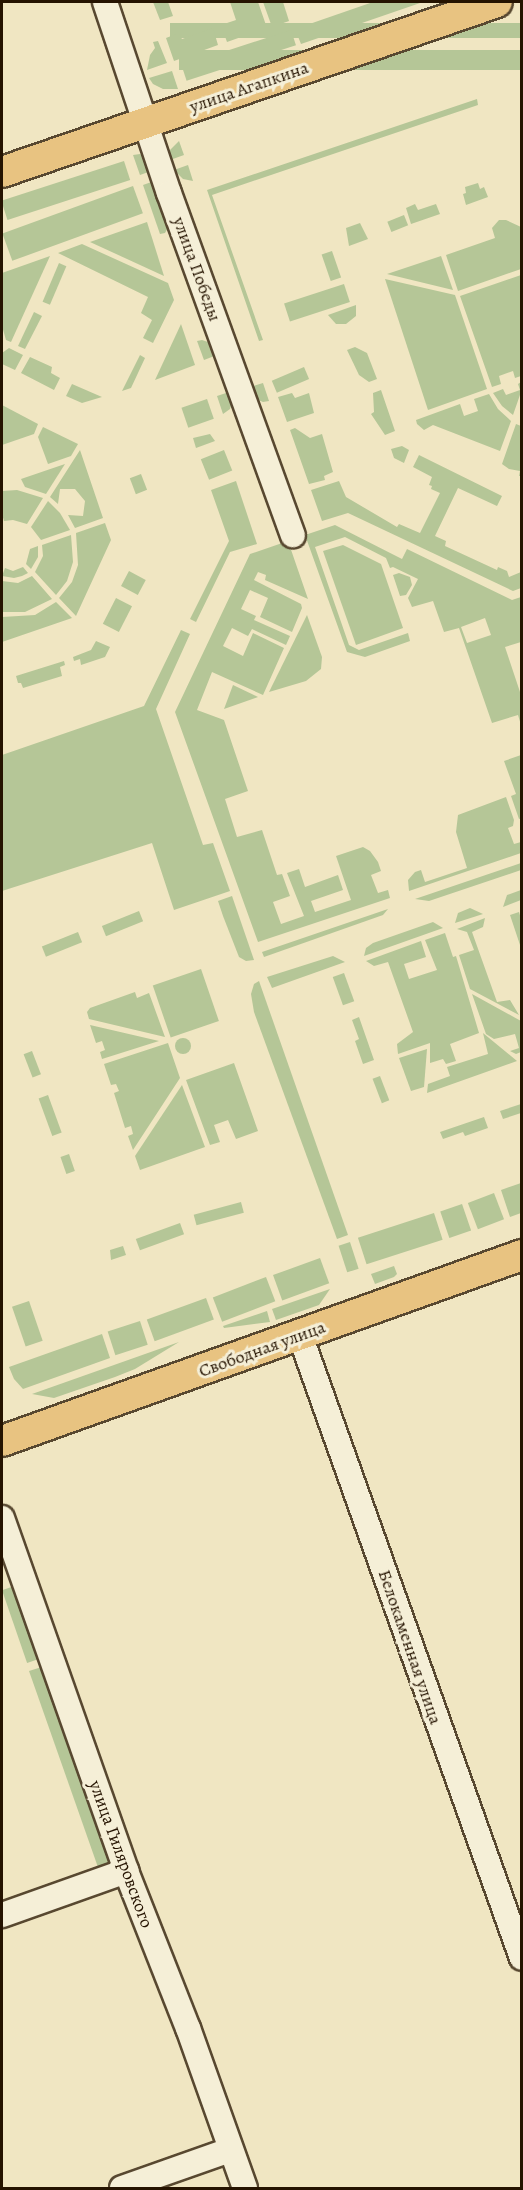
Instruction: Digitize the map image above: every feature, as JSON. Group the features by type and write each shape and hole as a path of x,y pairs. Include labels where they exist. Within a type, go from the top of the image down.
{"main road":[{"name":"улица Агапкина","path":"2,172 497,2"},
{"name":"Свободная улица","path":"2,1441 522,1255"}],"street":[{"name":"улица Победы","path":"105,2 145,122 293,535"},
{"name":"Белокаменная улица","path":"300,1335 522,1958"},
{"name":"улица Гиляровского","path":"2,1518 126,1871 188,2028 245,2188"},
{"path":"2,1915 126,1871"},
{"path":"122,2188 230,2150"}],"green space":[{"path":"153,2 168,2 173,16 160,20"},
{"path":"230,2 258,2 267,28 227,42 221,25 236,20"},
{"path":"263,2 283,2 289,21 272,27"},
{"path":"373,2 423,2 301,44 295,29"},
{"path":"170,23 521,23 521,38 170,38"},
{"path":"213,28 218,45 174,61 166,38 179,33 182,39"},
{"path":"291,30 296,45 187,81 182,66"},
{"path":"158,41 167,63 147,70 150,55 155,48 153,42"},
{"path":"179,50 521,50 521,70 179,70"},
{"path":"172,71 178,89 163,89 153,84 149,78"},
{"path":"477,99 478,105 212,195 263,340 259,341 207,190"},
{"path":"179,141 184,155 170,160 170,150"},
{"path":"140,154 147,157 154,170 140,175 133,155"},
{"path":"124,161 130,180 7,220 2,201"},
{"path":"188,165 193,181 183,179 174,170"},
{"path":"157,180 170,224 165,233 160,234 143,185"},
{"path":"478,183 480,189 484,187 488,197 466,205 463,194 466,193 465,187"},
{"path":"133,186 143,213 12,261 2,234"},
{"path":"415,204 418,210 436,204 440,214 411,224 406,208"},
{"path":"404,215 408,225 391,232 387,222"},
{"path":"499,220 506,220 521,227 521,269 458,291 446,255 495,238 492,228"},
{"path":"147,222 164,276 90,242"},
{"path":"360,223 368,239 349,246 346,228"},
{"path":"82,244 168,283 174,300 153,343 143,338 152,320 141,313 148,297 58,253"},
{"path":"332,251 341,277 331,281 322,255"},
{"path":"50,256 11,342 6,340 2,326 2,273"},
{"path":"441,256 453,290 387,274"},
{"path":"59,263 66,266 50,305 43,302"},
{"path":"521,275 521,376 515,378 513,371 499,376 501,384 492,387 460,296"},
{"path":"385,279 455,295 487,389 428,410"},
{"path":"344,284 350,302 290,322 284,303"},
{"path":"356,305 356,316 346,324 336,324 328,315"},
{"path":"34,312 42,316 25,349 18,346"},
{"path":"181,324 195,365 155,380"},
{"path":"197,341 211,343 217,355 204,360"},
{"path":"355,347 367,353 377,379 369,382 359,375 347,350"},
{"path":"9,348 23,355 15,370 2,364 2,353"},
{"path":"140,355 145,358 131,388 122,391"},
{"path":"30,357 52,367 51,373 60,378 54,390 21,373"},
{"path":"304,367 309,379 277,393 272,381"},
{"path":"521,382 521,392 513,415 502,406 493,393 503,389 506,395 520,390 518,384"},
{"path":"263,383 269,401 263,402 256,399 250,387"},
{"path":"72,384 102,397 82,403 66,396"},
{"path":"381,390 395,431 385,435 371,414 374,412 373,393"},
{"path":"229,392 232,402 230,409 223,414 217,396"},
{"path":"292,393 295,398 309,393 314,413 287,422 278,397"},
{"path":"489,394 498,409 511,421 500,451 433,425 424,430 417,424 416,420 460,404 464,416 478,411 474,399"},
{"path":"207,399 214,419 188,428 181,408"},
{"path":"2,405 38,424 34,434 2,445"},
{"path":"516,424 521,426 522,476 519,476 520,471 509,469 502,464"},
{"path":"43,427 78,444 71,456 48,464 38,437"},
{"path":"295,428 310,438 322,434 333,472 324,476 325,480 309,484 290,430"},
{"path":"210,434 215,441 196,448 193,438"},
{"path":"402,446 409,450 404,463 394,458 391,449"},
{"path":"80,450 103,518 75,528 68,515 83,516 85,501 75,489 60,489 58,504 50,497"},
{"path":"224,450 232,470 209,480 201,459"},
{"path":"419,455 502,496 497,506 458,488 435,536 446,541 445,546 497,570 498,567 507,571 509,577 521,572 521,588 513,591 348,513 322,521 311,490 339,481 346,497 397,527 399,524 420,533 440,493 431,489 432,486 429,485 432,477 413,467"},
{"path":"65,464 46,494 25,487 21,479"},
{"path":"141,474 147,490 136,494 130,478"},
{"path":"236,481 257,544 230,552 196,622 190,619 229,541 211,490"},
{"path":"17,490 43,498 27,524 13,520 4,521 2,491"},
{"path":"48,501 60,513 70,530 41,540 31,527"},
{"path":"105,523 111,540 76,616 59,598 72,582 78,565 76,533"},
{"path":"335,525 402,559 407,549 512,600 521,597 521,642 505,647 521,695 521,725 518,715 492,723 459,628 444,632 433,601 412,607 408,598 418,579 393,567 390,568 386,558 345,537 315,547 349,645 359,650 408,633 410,641 365,657 347,652 305,535","holes":["485,618 491,635 467,643 461,627"]},
{"path":"71,535 73,562 67,581 56,595 35,572 43,556 42,545"},
{"path":"288,541 308,599 265,580 266,575 258,572 254,580 301,604 302,608 292,632 260,617 268,598 250,590 241,609 256,616 254,620 290,636 286,645 252,629 248,636 232,628 223,646 243,656 253,633 284,648 263,695 212,672 197,710 224,720 248,791 225,799 237,837 262,830 277,875 282,874 290,896 273,902 281,924 304,916 287,873 299,869 305,887 338,875 343,890 311,901 315,912 351,900 336,856 363,847 370,851 381,871 371,875 378,893 388,890 390,898 258,942 175,712 250,554"},
{"path":"343,545 381,564 403,628 356,645 323,551"},
{"path":"38,546 38,557 31,569 26,564 30,549"},
{"path":"23,567 28,573 22,576 14,578 2,576 5,568 13,571"},
{"path":"129,571 146,580 138,595 121,586"},
{"path":"399,573 410,577 412,585 406,595 400,596 393,575"},
{"path":"32,576 52,599 25,612 2,612 2,581 18,583"},
{"path":"116,598 132,606 119,632 103,624"},
{"path":"56,602 72,618 2,642 2,617 35,615"},
{"path":"307,615 322,657 321,669 306,681 269,692"},
{"path":"181,630 190,634 156,709 203,845 213,843 230,891 174,910 152,843 2,891 2,755 144,706"},
{"path":"96,641 110,647 105,657 81,665 80,659 74,661 73,657 91,650"},
{"path":"64,661 65,665 60,667 62,676 23,688 21,683 18,683 16,676"},
{"path":"233,685 258,697 224,709"},
{"path":"521,755 522,818 519,819 511,796 516,794 504,761"},
{"path":"506,797 514,820 513,826 508,828 514,844 521,842 521,853 409,891 408,880 415,872 421,870 425,882 467,868 456,832 458,815"},
{"path":"521,863 521,870 429,901 415,899"},
{"path":"521,890 521,900 503,907 507,895"},
{"path":"232,896 254,960 246,961 239,957 223,916 218,901"},
{"path":"470,908 483,914 455,923 458,913"},
{"path":"388,909 383,915 264,957 262,952"},
{"path":"139,911 143,921 106,936 102,926"},
{"path":"519,912 521,919 521,948 510,915"},
{"path":"485,918 483,927 472,932 497,1002 510,1000 519,1015 470,989 459,955 474,950 467,932 457,929"},
{"path":"433,922 443,928 364,956 366,948 373,943"},
{"path":"78,932 82,942 46,957 42,947"},
{"path":"445,933 453,957 456,956 479,1033 450,1044 456,1061 446,1064 443,1059 430,1063 430,1043 398,1054 397,1044 413,1032 388,962 374,966 366,961 421,941 426,957 404,964 409,979 437,970 425,940"},
{"path":"333,956 345,962 272,988 267,977"},
{"path":"201,969 219,1021 171,1038 153,986"},
{"path":"344,973 354,1001 343,1005 333,977"},
{"path":"259,981 348,1235 337,1239 254,1012 251,994 254,984"},
{"path":"135,992 137,998 149,993 165,1037 89,1019 87,1012 90,1008"},
{"path":"472,994 521,1021 521,1052 516,1054 510,1051 519,1048 515,1034 494,1039 486,1034"},
{"path":"359,1017 374,1060 363,1064 355,1041 359,1039 352,1020"},
{"path":"90,1025 159,1041 102,1059 100,1052 105,1050 102,1041 96,1043"},
{"path":"483,1033 517,1061 427,1093 428,1084 450,1076 447,1067 488,1054"},
{"path":"183,1038 191,1046 183,1054 175,1046"},
{"path":"168,1043 180,1078 133,1150 128,1136 133,1134 131,1126 125,1128 114,1093 119,1091 116,1084 111,1085 104,1064"},
{"path":"427,1049 424,1087 411,1091 399,1058"},
{"path":"32,1051 41,1074 33,1078 24,1054"},
{"path":"234,1063 258,1131 236,1139 228,1120 214,1125 220,1142 210,1145 186,1080"},
{"path":"380,1076 389,1100 382,1103 373,1079"},
{"path":"182,1085 205,1147 140,1170 135,1156"},
{"path":"48,1095 62,1133 52,1136 39,1098"},
{"path":"521,1104 521,1113 503,1119 500,1111"},
{"path":"484,1117 488,1128 465,1136 463,1132 443,1139 440,1132"},
{"path":"69,1154 75,1171 66,1174 60,1157"},
{"path":"521,1183 521,1213 510,1217 501,1190"},
{"path":"494,1193 504,1219 478,1229 468,1203"},
{"path":"241,1202 244,1213 197,1225 194,1215"},
{"path":"462,1204 471,1230 449,1238 440,1211"},
{"path":"434,1213 443,1240 367,1264 358,1238"},
{"path":"180,1223 184,1234 140,1250 136,1239"},
{"path":"350,1242 359,1269 347,1272 339,1246"},
{"path":"123,1246 126,1255 111,1260 110,1250"},
{"path":"320,1258 329,1283 282,1300 273,1275"},
{"path":"394,1266 397,1274 394,1277 375,1284 371,1274"},
{"path":"266,1277 275,1301 222,1322 213,1297"},
{"path":"330,1289 319,1305 276,1320 272,1309"},
{"path":"206,1298 214,1320 155,1341 147,1320"},
{"path":"29,1301 43,1341 26,1347 12,1307"},
{"path":"267,1311 270,1322 224,1328 223,1326"},
{"path":"140,1321 148,1345 115,1355 108,1332"},
{"path":"102,1334 110,1358 23,1389 14,1379 9,1367"},
{"path":"179,1342 135,1369 115,1377 54,1398 32,1394"},
{"path":"20,1584 45,1657 27,1663 2,1590"},
{"path":"48,1665 113,1858 100,1873 29,1671"}]}
